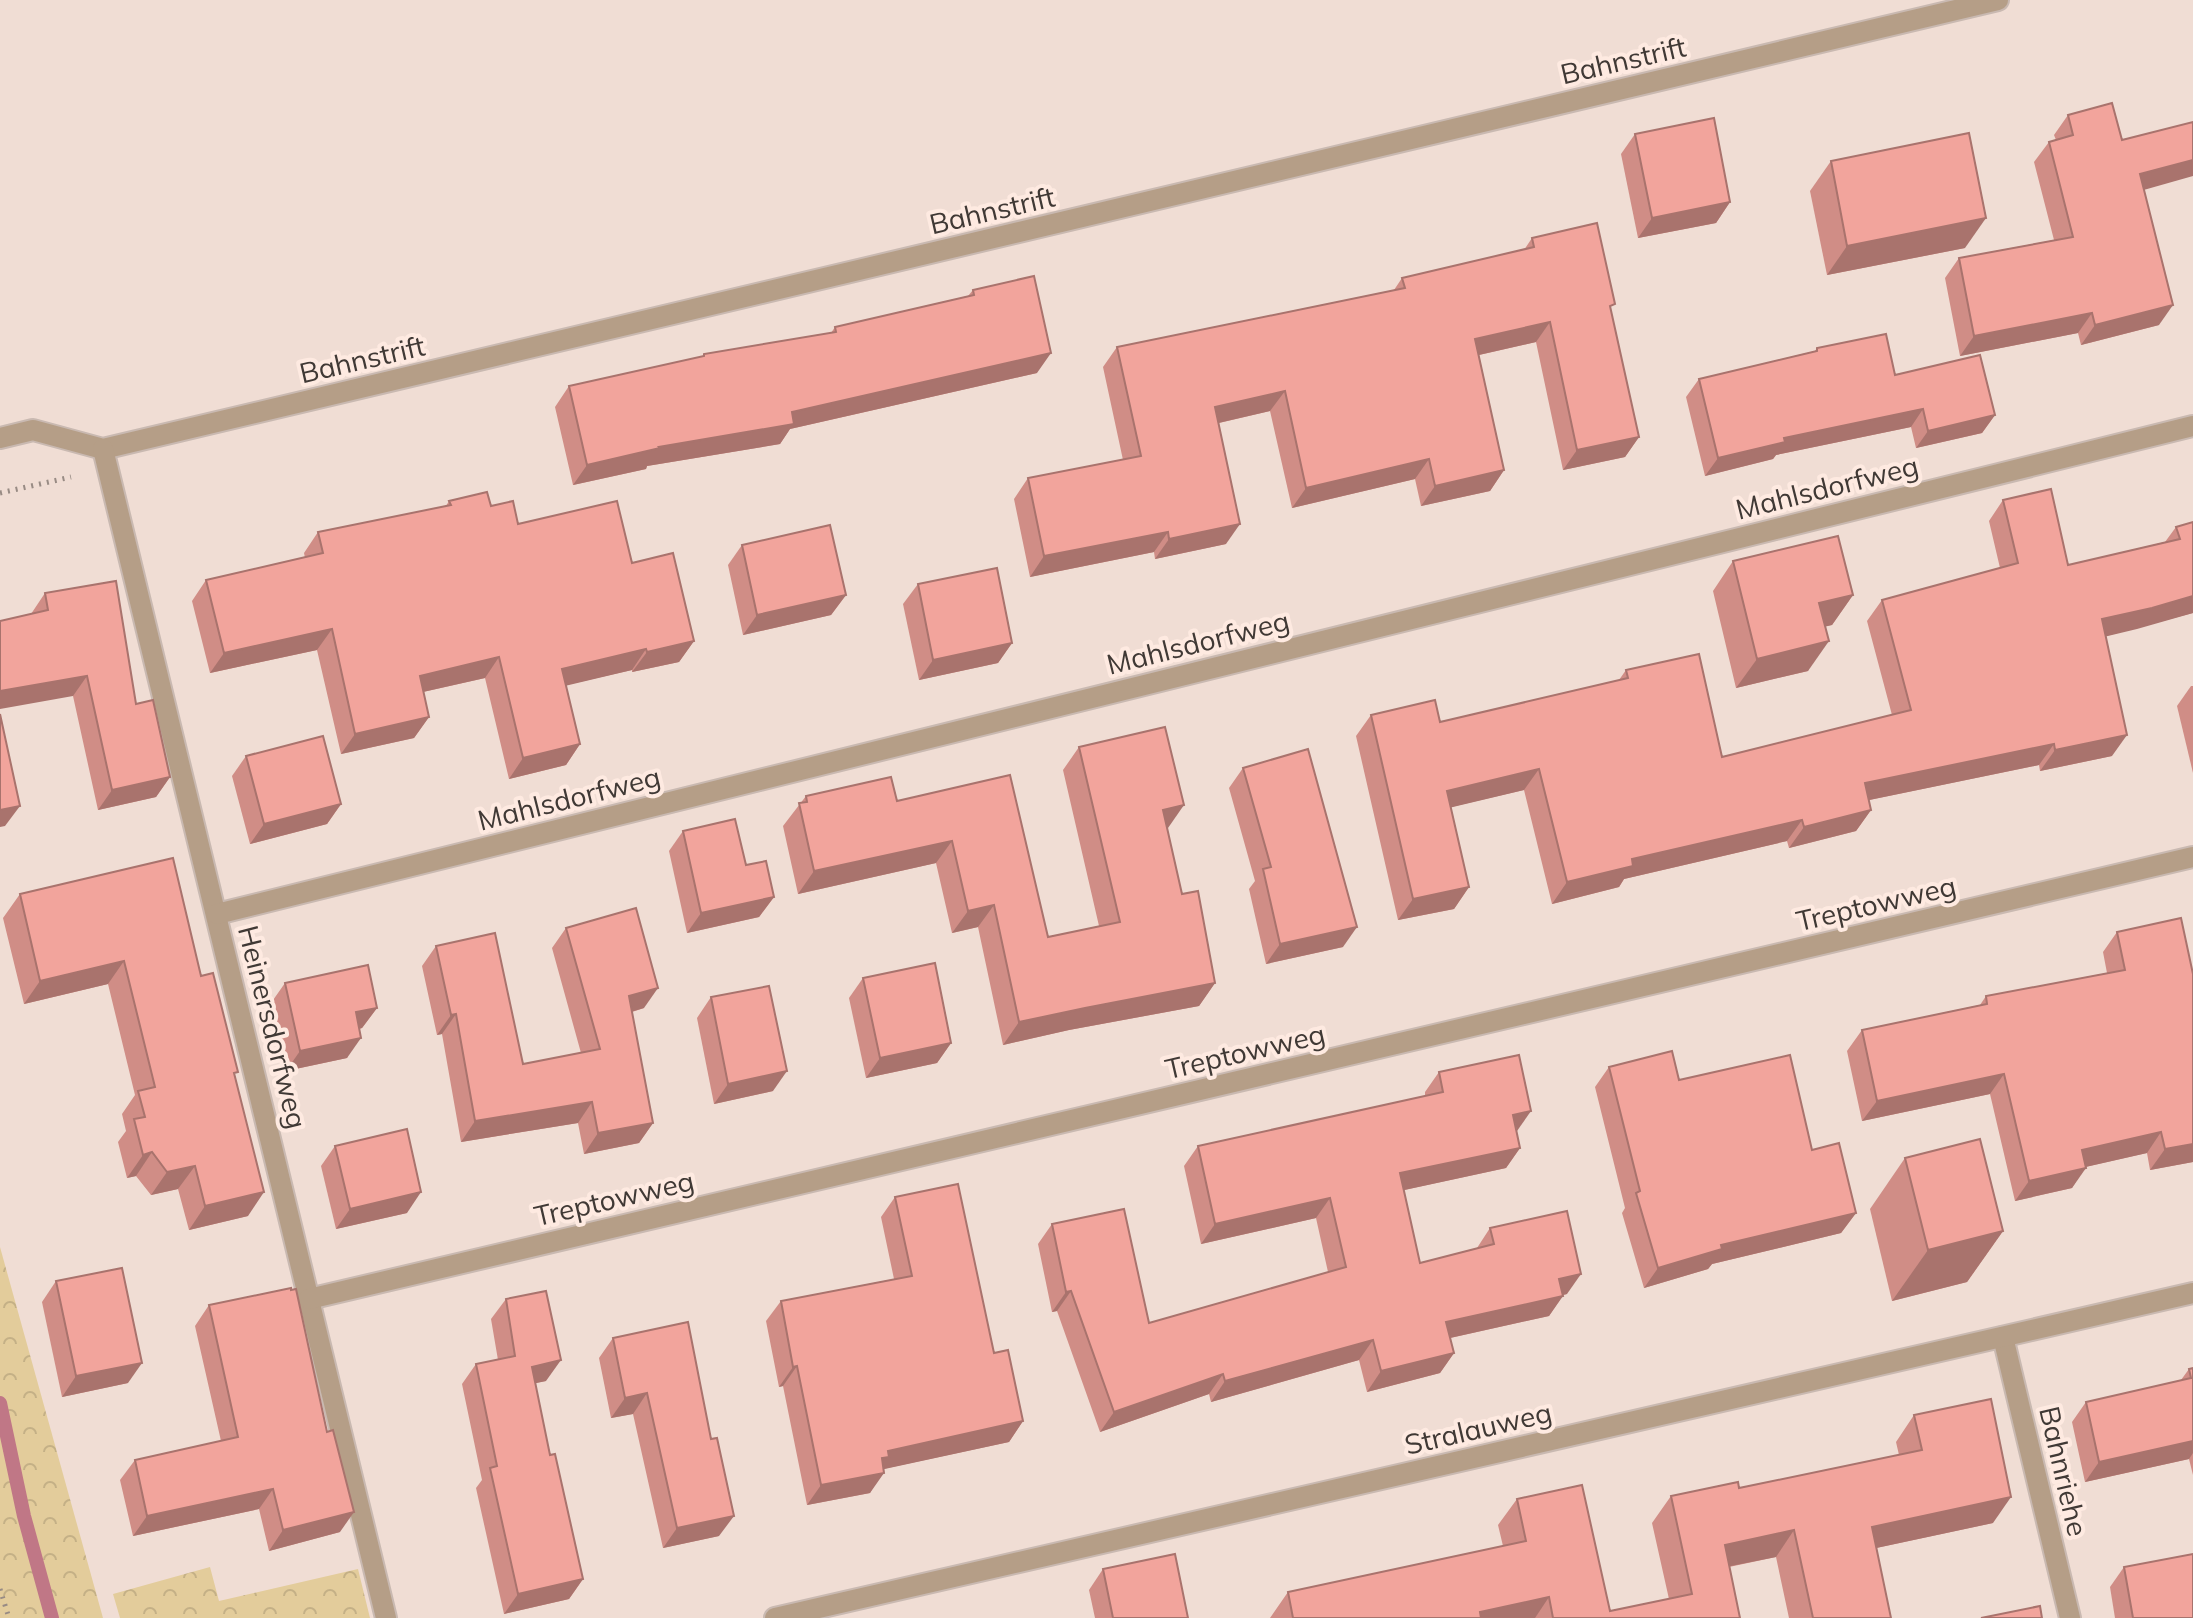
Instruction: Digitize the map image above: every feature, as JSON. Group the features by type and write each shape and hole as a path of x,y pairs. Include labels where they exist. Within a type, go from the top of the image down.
{"street":[{"name":"Bahnstrift","path":"0,438 33,430 105,459 1998,0"},
{"name":"Mahlsdorfweg","path":"217,914 2193,426"},
{"name":"Heinersdorfweg","path":"105,459 386,1618"},
{"name":"Treptowweg","path":"309,1299 2193,857"},
{"name":"Stralauweg","path":"775,1618 2193,1293"},
{"name":"Bahnriehe","path":"2003,1337 2070,1618"}],"path":[{"path":"0,493 105,459"},
{"path":"0,1589 9,1618"}],"green space":[{"path":"0,1247 103,1618 0,1618"},
{"path":"210,1567 219,1601 358,1569 370,1618 120,1618 113,1594"}],"building":[{"path":"2112,103 2122,140 2193,122 2193,160 2140,174 2173,305 2095,325 2092,313 1974,336 1959,258 2073,237 2049,142 2073,135 2068,115"},
{"path":"1714,118 1730,202 1652,218 1635,134"},
{"path":"1969,133 1986,218 1847,246 1831,161"},
{"path":"1597,223 1615,304 1610,306 1639,437 1577,450 1550,322 1475,339 1504,470 1435,486 1429,459 1306,488 1285,391 1215,407 1240,524 1169,539 1168,532 1044,556 1028,478 1141,456 1117,347 1405,288 1402,278 1534,247 1532,238"},
{"path":"1034,276 1051,353 792,412 794,424 659,447 587,465 569,386 704,354 836,332 835,327 974,295 973,290"},
{"path":"1886,334 1895,375 1980,355 1995,415 1928,431 1923,409 1784,438 1785,442 1718,458 1699,379 1817,351 1817,348"},
{"path":"2051,489 2068,565 2180,539 2176,527 2193,522 2193,596 2102,619 2127,735 2055,750 2054,744 1865,783 1871,810 1804,827 1802,820 1632,859 1633,866 1567,882 1539,769 1447,791 1469,887 1413,899 1371,715 1435,700 1440,722 1628,678 1626,670 1699,654 1722,757 1911,710 1882,600 2018,563 2003,500"},
{"path":"487,492 491,506 513,501 518,524 617,501 632,563 673,553 694,641 562,669 580,744 523,758 499,657 420,676 429,717 355,734 332,629 224,653 206,580 323,553 318,532 451,505 449,501"},
{"path":"830,525 846,595 757,615 742,545"},
{"path":"1838,536 1853,595 1819,603 1829,641 1757,659 1733,561"},
{"path":"997,568 1012,643 933,660 918,584"},
{"path":"116,581 136,704 153,700 170,777 112,790 87,676 0,691 0,621 48,610 45,593"},
{"path":"0,714 20,806 0,810"},
{"path":"1165,727 1184,805 1163,810 1182,894 1198,891 1215,983 1019,1022 994,905 968,911 952,841 814,871 799,803 807,802 806,796 891,777 897,801 1010,775 1048,937 1120,922 1079,747"},
{"path":"323,736 341,804 264,824 246,756"},
{"path":"1308,749 1357,927 1280,944 1263,869 1271,867 1243,768"},
{"path":"735,819 746,865 766,861 774,897 701,913 683,831"},
{"path":"173,858 201,976 213,973 264,1192 205,1206 195,1166 167,1172 152,1152 143,1155 134,1119 145,1117 138,1091 155,1087 124,961 40,981 20,894"},
{"path":"636,908 658,988 629,996 653,1123 598,1133 592,1102 475,1121 456,1014 451,1015 436,946 495,933 523,1064 600,1049 566,928"},
{"path":"2181,918 2193,974 2193,1144 2165,1149 2161,1132 2082,1150 2086,1168 2029,1181 2004,1074 1877,1101 1862,1030 1987,1004 1986,996 2125,970 2117,932"},
{"path":"935,963 951,1043 880,1058 863,978"},
{"path":"368,965 377,1008 356,1012 361,1038 300,1051 285,983"},
{"path":"769,986 787,1071 728,1084 711,997"},
{"path":"1672,1051 1679,1080 1790,1055 1812,1150 1839,1143 1856,1213 1721,1245 1722,1249 1658,1268 1636,1193 1640,1191 1609,1067"},
{"path":"1519,1055 1531,1111 1513,1115 1520,1148 1400,1173 1420,1263 1494,1244 1490,1228 1567,1211 1581,1274 1559,1279 1563,1296 1446,1322 1454,1353 1381,1371 1373,1340 1225,1381 1223,1374 1114,1412 1071,1291 1066,1292 1052,1224 1124,1209 1149,1323 1346,1267 1330,1198 1215,1224 1198,1146 1443,1092 1439,1072"},
{"path":"407,1129 421,1192 350,1209 335,1146"},
{"path":"1980,1139 2003,1231 1928,1250 1905,1158"},
{"path":"958,1184 994,1353 1008,1350 1023,1421 888,1451 889,1457 882,1458 884,1473 821,1485 781,1301 912,1276 895,1197"},
{"path":"122,1268 142,1363 76,1376 56,1281"},
{"path":"296,1289 327,1432 333,1430 354,1512 283,1530 273,1489 147,1516 135,1460 238,1437 209,1305"},
{"path":"546,1291 561,1360 532,1367 550,1455 555,1454 583,1579 518,1594 490,1468 497,1466 476,1364 515,1356 506,1299"},
{"path":"688,1322 711,1439 717,1438 734,1516 677,1528 647,1393 625,1398 613,1338"},
{"path":"2193,1368 2193,1441 2099,1462 2086,1402 2191,1378 2189,1369"},
{"path":"1991,1399 2011,1497 1872,1527 1891,1618 1813,1618 1794,1530 1725,1545 1740,1618 1553,1618 1549,1597 1480,1612 1481,1618 1293,1618 1288,1592 1526,1541 1517,1499 1582,1485 1610,1611 1692,1594 1671,1496 1738,1482 1739,1488 1922,1450 1914,1415"},
{"path":"1175,1554 1188,1618 1113,1618 1103,1569"},
{"path":"2193,1554 2193,1618 2133,1618 2124,1567"},
{"path":"2040,1606 2042,1618 1981,1618"}],"waterway":[{"path":"0,1403 24,1516 52,1618"}]}
